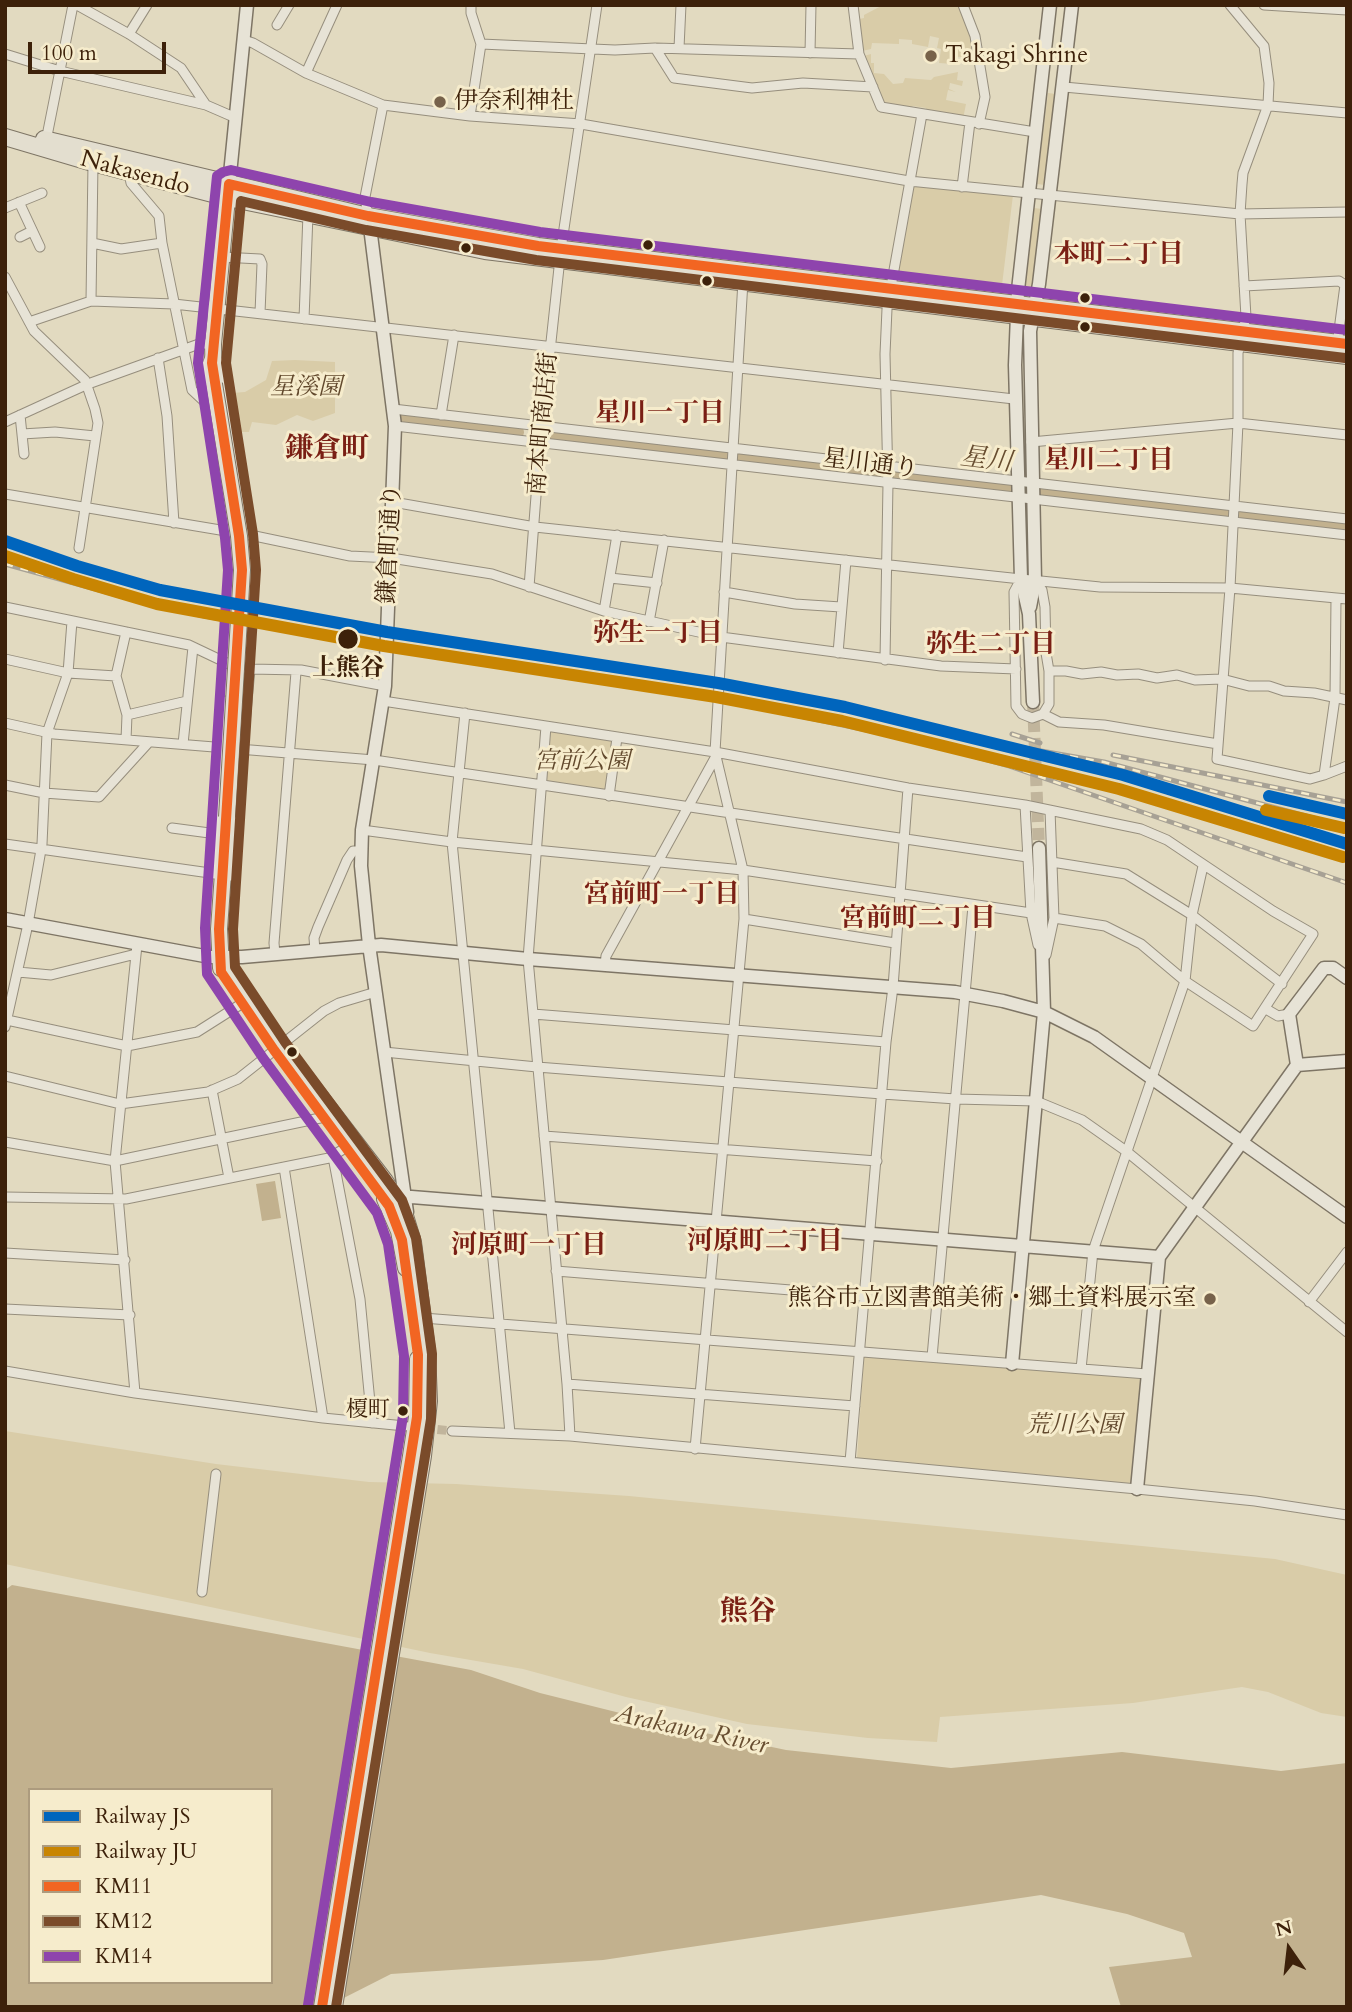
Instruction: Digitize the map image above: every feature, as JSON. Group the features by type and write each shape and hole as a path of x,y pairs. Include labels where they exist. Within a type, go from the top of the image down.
{"highway":[{"name":"Nakasendo","path":"5,126 93,163 129,173 369,221 485,251 560,255 1342,349"},
{"name":"Nakasendo","path":"5,137 45,144 308,214 369,221"},
{"path":"228,191 213,348 214,384 242,570 227,817 219,875 220,957 278,1048 351,1145 399,1202 415,1305 418,1395 416,1467 334,2007"},
{"path":"322,2007 429,1401 429,1365 423,1318 399,1202 376,1170 351,1145"},
{"path":"399,1202 392,1211 400,1235 416,1336"}],"street":[{"path":"45,144 75,5 130,34 181,68 206,105"},
{"path":"130,34 147,5"},
{"path":"228,191 247,5"},
{"path":"277,25 289,5"},
{"path":"306,74 337,5"},
{"path":"470,116 481,44 471,5"},
{"name":"南本町商店街","path":"528,587 560,255 597,5"},
{"path":"679,48 681,5"},
{"path":"810,53 811,5"},
{"path":"853,5 859,54 881,107 1035,132"},
{"path":"962,187 974,123 985,97 975,36 963,5"},
{"path":"1033,702 1029,614 1021,579 1026,498 1033,482 1029,345 1025,310 1029,194 1050,5"},
{"path":"1029,614 1035,581 1026,498 1019,482 1014,398 1025,310 1049,196 1072,5"},
{"path":"1230,5 1264,46 1269,83 1268,105 1243,173 1240,214 1246,317 1241,337 1235,506 1217,759 1310,779 1347,766"},
{"path":"1264,5 1347,10"},
{"path":"244,40 306,74 383,105 470,116 581,124 909,181 962,187 1240,214 1347,212"},
{"path":"481,44 859,54"},
{"path":"655,48 674,78 752,89 803,83 873,87"},
{"path":"5,54 60,71 206,105 236,118"},
{"path":"1063,87 1347,113"},
{"path":"369,221 365,197 383,105"},
{"path":"885,660 888,468 885,384 889,294 922,114"},
{"path":"92,301 93,163"},
{"path":"129,173 131,183 159,216 182,350 192,390 207,404"},
{"path":"5,208 42,193"},
{"path":"19,202 40,247"},
{"path":"304,318 308,214"},
{"name":"鎌倉町通り","path":"369,221 395,426 385,686 360,851 369,945 397,1161 401,1162 399,1202"},
{"path":"20,237 32,231"},
{"path":"92,243 121,249 162,243"},
{"path":"222,257 260,259 260,313"},
{"path":"5,277 34,331 88,384 98,423 83,505 79,548"},
{"path":"695,1449 744,919 743,870 715,755 744,277"},
{"path":"1244,286 1339,281 1345,285 1342,349"},
{"path":"29,322 92,301 174,304 1014,398"},
{"path":"441,415 454,335"},
{"path":"5,422 88,384 158,358 199,344 213,348"},
{"path":"213,348 204,372 229,532"},
{"path":"213,348 223,372 250,535"},
{"path":"158,358 167,416 174,523"},
{"name":"星川通り","path":"393,409 1347,519"},
{"path":"20,415 24,454"},
{"path":"1031,442 1238,423 1347,435"},
{"name":"星川通り","path":"395,426 1347,535"},
{"path":"22,434 55,432 95,436"},
{"path":"5,494 83,505 351,555 391,558 492,574 604,611 721,637 885,660 941,666 1016,669"},
{"path":"393,502 535,527 1035,581 1100,587 1230,588 1342,599 1335,698 1324,775"},
{"path":"604,611 617,535"},
{"path":"649,622 664,540"},
{"path":"838,653 846,560"},
{"path":"610,578 657,583"},
{"path":"1021,579 1014,592 1016,706 1032,718 1043,714 1049,704 1042,590 1035,581"},
{"path":"724,592 795,604 841,607"},
{"path":"5,607 193,647 229,664 250,669 301,670 385,686"},
{"path":"72,621 68,673 47,733 41,849 6,1023 127,1046 197,1032 246,1001"},
{"path":"126,632 116,676 127,715 126,740"},
{"path":"183,744 193,647"},
{"path":"5,659 68,673 116,676"},
{"path":"219,875 217,834 229,664"},
{"path":"5,844 231,876 250,669"},
{"path":"1049,671 1082,674 1101,672 1116,676 1138,674 1157,678 1177,675 1195,680 1222,678 1249,686 1264,686 1347,700"},
{"path":"275,954 296,672"},
{"path":"127,715 187,701"},
{"path":"383,701 1025,805 1141,829 1167,840 1203,866 1313,934 1253,1026 1185,981 1141,944 1105,926 1054,918"},
{"path":"466,713 452,842 510,1433"},
{"path":"1043,714 1059,722 1104,725 1218,744"},
{"path":"5,723 47,733 374,760 1027,857"},
{"path":"546,726 528,959 570,1436"},
{"path":"608,796 617,737"},
{"path":"5,785 44,793 99,797 149,742"},
{"path":"605,964 606,956 715,755"},
{"path":"850,1462 893,987 908,788"},
{"path":"1025,805 1031,913 1043,970"},
{"path":"1043,970 1054,918 1050,810"},
{"path":"172,828 217,834"},
{"path":"362,831 743,870 1031,913"},
{"path":"1012,1364 1044,1012 1040,848"},
{"path":"314,950 318,927 347,860 353,851 360,851"},
{"path":"1052,862 1126,874 1192,915 1282,984"},
{"path":"1081,1369 1093,1251 1185,981 1192,915 1203,866"},
{"path":"932,1357 973,905"},
{"path":"5,919 137,949 220,957 369,945 967,994 1044,1012 1094,1037 1347,1217"},
{"path":"744,919 895,943"},
{"path":"5,979 51,975 137,949"},
{"path":"135,1393 115,1161 137,949"},
{"path":"1266,1009 1278,1016 1289,1014 1324,968 1333,968 1347,978"},
{"path":"5,1076 120,1104 212,1090 236,1080 339,1003 376,992"},
{"path":"533,1014 886,1042"},
{"path":"1137,1489 1159,1257 1297,1065 1289,1014"},
{"path":"384,1052 882,1094 1036,1101 1082,1120 1126,1151 1347,1332"},
{"path":"1297,1065 1346,1062"},
{"path":"212,1090 229,1178"},
{"path":"5,1142 115,1161 328,1115"},
{"path":"544,1136 877,1161"},
{"path":"5,1197 120,1199 332,1157 351,1145"},
{"path":"332,1157 360,1298 372,1423"},
{"path":"376,1170 397,1161"},
{"path":"284,1167 323,1418"},
{"path":"399,1202 488,1202 1159,1257"},
{"path":"1309,1302 1347,1252"},
{"path":"5,1253 125,1260"},
{"path":"556,1271 865,1296"},
{"path":"5,1309 130,1315"},
{"path":"423,1318 1147,1374"},
{"path":"5,1371 135,1393 405,1426"},
{"path":"567,1384 855,1406"},
{"path":"452,1432 570,1436 1137,1489 1347,1514"},
{"path":"202,1592 216,1474"}],"green space":[{"path":"883,5 960,5 972,38 974,56 956,57 954,64 939,63 939,38 930,36 928,47 912,44 912,40 899,39 899,44 872,43 871,49 862,51 859,19"},
{"path":"871,54 874,73 884,74 893,84 903,83 905,78 931,80 958,72 957,80 963,81 962,86 950,83 949,89 956,92 948,90 946,100 966,104 963,119 925,113 926,108 913,106 908,110 884,105 864,56"},
{"path":"1048,93 1056,94 1045,185 1037,184"},
{"path":"912,185 1013,195 1002,285 897,275"},
{"path":"1034,208 1042,209 1032,289 1024,289"},
{"name":"星溪園","path":"272,361 335,362 335,413 313,421 297,415 276,425 252,422 249,432 229,432 227,399 232,393 245,392 266,380"},
{"name":"宮前公園","path":"551,731 612,741 605,791 546,781"},
{"name":"荒川公園","path":"864,1356 1142,1378 1132,1485 857,1458"},
{"path":"5,1431 216,1464 369,1482 456,1484 629,1496 1275,1559 1347,1575 1347,1717 1321,1713 1268,1692 1242,1687 1133,1703 940,1717 937,1742 868,1738 747,1724 626,1697 523,1669 430,1653 5,1564"}],"water":[{"path":"275,1181 281,1218 262,1221 256,1184"},
{"name":"Arakawa River","path":"12,1585 471,1670 540,1693 672,1726 786,1750 951,1768 1122,1752 1281,1771 1347,1763 1347,2007 1121,2007 1109,1967 1192,1957 1184,1933 1127,1914 1041,1895 603,1960 391,1974 326,2007 5,2007 5,1590"}],"waterway":[{"name":"星川","path":"402,419 516,432"},
{"name":"星川","path":"549,436 725,456"},
{"name":"星川","path":"741,458 1226,513"},
{"name":"星川","path":"1242,515 1347,527"}],"tunnel":[{"path":"1033,702 1039,848"},
{"path":"424,1428 452,1431"}],"railway":[{"path":"5,564 204,616 480,659 747,705 919,741 1006,765 1347,883"},
{"path":"1012,734 1040,743"},
{"path":"1007,745 1104,762 1347,827"},
{"path":"1113,755 1347,802"}],"rail line":[{"name":"JS","path":"5,541 77,566 160,590 387,632 718,683 845,707 1123,775 1347,844"},
{"name":"JU","path":"5,556 157,604 384,646 716,697 842,721 1119,789 1343,857"},
{"name":"JS","path":"1269,796 1347,814"},
{"name":"JU","path":"1266,810 1344,828"}],"transit line":[{"name":"KM14","path":"308,2005 403,1416 404,1356 388,1244 377,1213 263,1058 207,974 205,928 228,570 198,363 217,176 231,170 371,202 540,232 1347,330"},
{"name":"KM11","path":"322,2007 417,1417 418,1355 402,1240 389,1206 274,1050 221,972 219,929 242,570 212,363 229,184 368,216 538,246 1347,344"},
{"name":"KM12","path":"336,2007 431,1419 432,1354 416,1238 402,1200 285,1042 235,967 233,929 256,570 253,534 226,363 241,201 366,230 536,260 1345,358"}],"place":[{"name":"Takagi Shrine","path":"931,56"},
{"name":"伊奈利神社","path":"440,102"},
{"name":"上熊谷","path":"348,639"},
{"name":"熊谷市立図書館美術・郷土資料展示室","path":"1210,1299"},
{"name":"榎町","path":"403,1411"}],"district":[{"name":"本町二丁目","path":"1119,256"},
{"name":"星川一丁目","path":"660,415"},
{"name":"鎌倉町","path":"327,451"},
{"name":"星川二丁目","path":"1109,462"},
{"name":"弥生一丁目","path":"658,635"},
{"name":"弥生二丁目","path":"991,646"},
{"name":"宮前町一丁目","path":"662,896"},
{"name":"宮前町二丁目","path":"918,920"},
{"name":"河原町二丁目","path":"765,1243"},
{"name":"河原町一丁目","path":"529,1247"},
{"name":"熊谷","path":"748,1614"}]}
